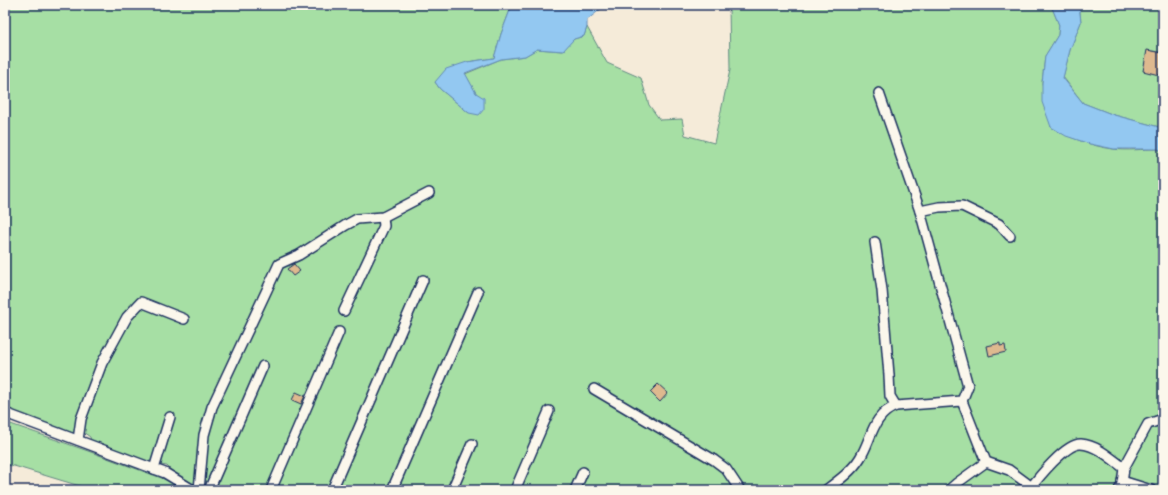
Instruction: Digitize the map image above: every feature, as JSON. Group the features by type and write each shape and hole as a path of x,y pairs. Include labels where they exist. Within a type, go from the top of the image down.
{"street":[{"path":"879,93 920,211 968,386 962,401 986,462 1009,470 1031,488 1068,448 1080,444 1095,448 1124,468"},
{"path":"199,490 204,435 212,407 279,264 299,255 357,219 383,217 429,193"},
{"path":"920,211 939,207 962,206 999,224 1010,236"},
{"path":"344,311 384,226 383,217"},
{"path":"875,242 882,290 890,396 896,406"},
{"path":"332,490 423,280"},
{"path":"392,490 478,292"},
{"path":"78,440 81,419 102,363 127,317 141,302 184,319"},
{"path":"271,490 339,332"},
{"path":"209,490 263,366"},
{"path":"594,389 714,460 726,469 740,490"},
{"path":"826,490 842,478 860,458 876,423 888,410 896,406 962,401"},
{"path":"515,490 549,411"},
{"path":"5,413 154,468 193,490"},
{"path":"154,468 170,417"},
{"path":"1151,490 1120,486 1124,468 1148,424 1163,419"},
{"path":"452,490 472,444"},
{"path":"949,490 957,482 986,462"},
{"path":"575,490 583,472"}],"green space":[{"path":"5,5 512,5 494,58 467,62 435,82 440,89 469,113 476,93 465,74 501,59 525,56 537,49 562,51 574,39 584,36 587,27 607,63 641,78 649,105 660,120 682,119 685,135 714,143 730,70 729,5 1041,5 1044,7 1046,5 1051,5 1059,25 1058,35 1045,56 1042,83 1051,127 1081,141 1105,148 1124,150 1157,149 1163,151 1163,490 201,490 174,474 167,466 149,463 91,441 90,437 83,432 74,435 61,428 49,426 5,409"},
{"path":"1079,5 1163,5 1163,128 1114,115 1083,103 1063,77 1070,50 1081,22"},
{"path":"5,422 167,480 183,490 93,490 14,466 5,465"}],"water":[{"path":"512,5 603,5 602,8 587,20 587,27 584,36 574,39 563,51 537,49 525,56 501,59 465,73 476,93 484,98 484,109 479,115 469,113 440,89 435,82 446,69 467,62 494,58"},
{"path":"1051,5 1079,5 1081,22 1070,50 1063,78 1083,103 1114,115 1163,128 1163,151 1157,149 1114,149 1090,144 1066,136 1051,127 1042,102 1042,83 1045,56 1058,35 1059,25"}],"building":[{"path":"1147,50 1163,53 1163,76 1143,71"},
{"path":"294,264 300,271 293,276 287,269"},
{"path":"1000,343 1000,346 1005,345 1006,352 989,356 987,346"},
{"path":"658,384 668,393 660,402 650,392"},
{"path":"296,392 305,396 301,404 292,400"}]}
